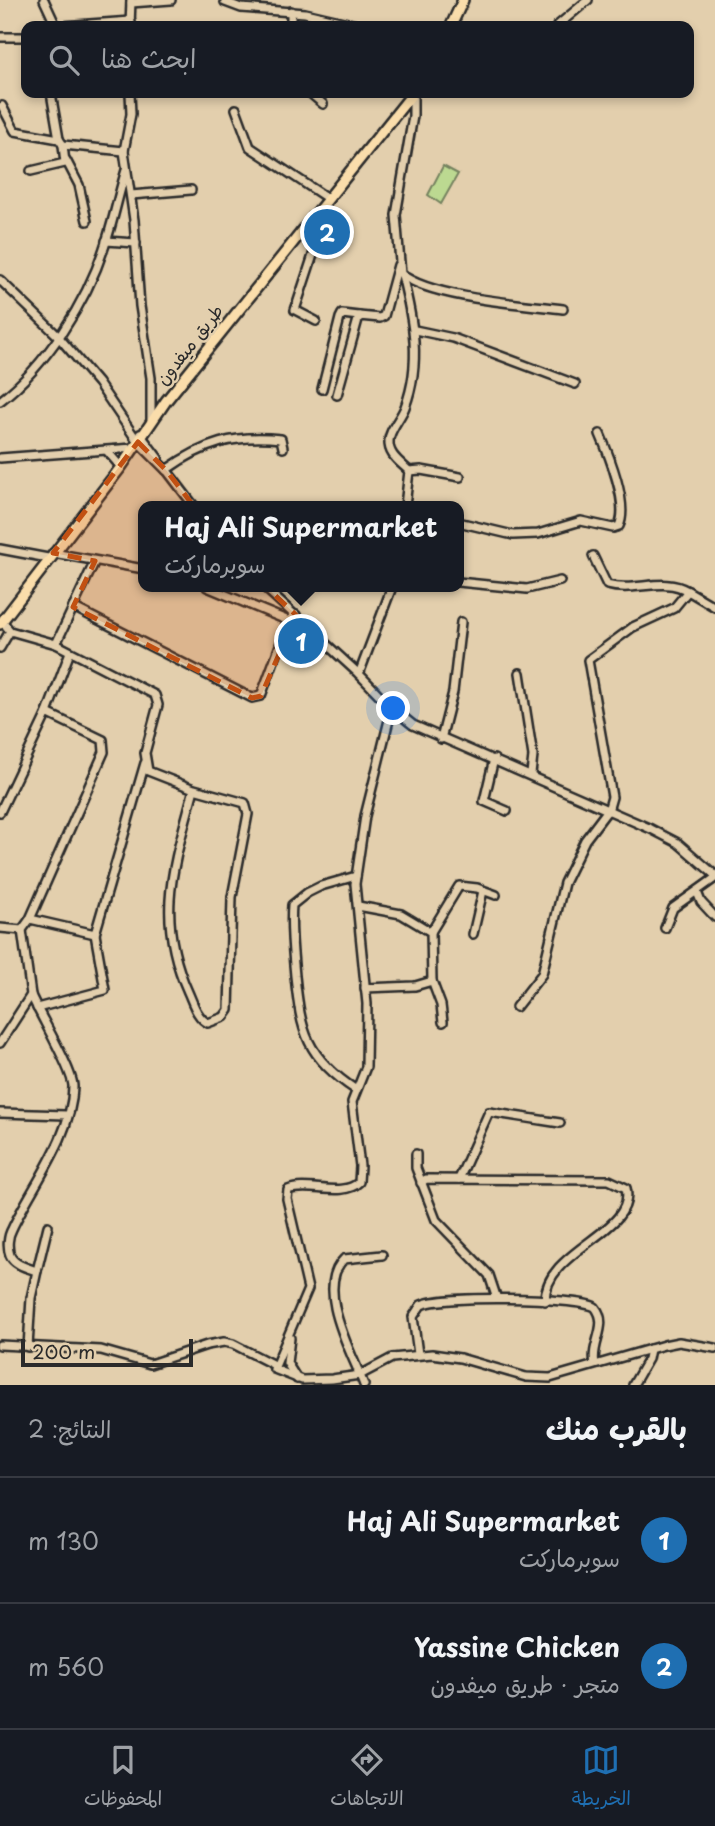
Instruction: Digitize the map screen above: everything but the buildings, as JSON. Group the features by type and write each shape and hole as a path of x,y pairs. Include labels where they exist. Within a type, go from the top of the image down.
{"main road":[{"path":"453,21 463,0"},
{"name":"طريق ميفدون","path":"1,623 50,555 121,467 166,401 409,98"}],"street":[{"path":"44,0 54,21"},
{"path":"130,21 131,1 171,0"},
{"path":"563,21 587,0"},
{"path":"225,2 241,8 291,11 338,21"},
{"path":"291,11 291,21"},
{"path":"0,37 21,37"},
{"path":"52,98 66,160 79,185 87,221"},
{"path":"130,98 131,114 124,151 151,391 151,421"},
{"path":"316,98 323,104"},
{"path":"413,98 413,116 396,215 401,274 415,330 405,406 388,438 389,451 409,471 460,477"},
{"path":"2,106 15,131 61,142 124,151"},
{"path":"236,109 250,147 327,198"},
{"path":"31,171 59,166 66,160"},
{"path":"0,401 36,367 57,335 74,316 106,241 127,168"},
{"path":"131,195 191,190"},
{"path":"313,216 316,249 295,310 316,321"},
{"path":"106,241 136,243"},
{"path":"322,389 342,314 380,318 384,316 400,261"},
{"path":"401,274 412,283 448,291 563,309"},
{"path":"0,280 57,335 138,442 166,470 190,501"},
{"path":"337,395 359,316"},
{"path":"415,330 453,338 575,384"},
{"path":"151,391 154,400 166,401"},
{"path":"464,523 513,535 538,534 581,521 613,528 619,526 623,513 621,499 600,434"},
{"path":"166,470 205,446 267,438 281,439 283,448"},
{"path":"0,458 107,451 138,442"},
{"path":"107,451 121,467"},
{"path":"406,501 409,471"},
{"path":"0,550 138,568"},
{"path":"593,556 607,585 636,587 666,583 688,591 715,607"},
{"path":"56,644 94,561"},
{"path":"464,583 527,589 560,581"},
{"path":"516,1007 542,974 564,883 592,829 607,811 612,797 588,660 633,626 674,608 688,591"},
{"path":"219,592 289,621"},
{"path":"270,592 359,674 391,708 413,725 441,739 531,774 678,843 715,876 673,908 665,928"},
{"path":"359,674 390,592"},
{"path":"73,607 252,698 261,696 289,621 296,615"},
{"path":"441,739 453,692 461,622"},
{"path":"1,623 10,631 56,644 155,695 158,705 146,760 95,934 105,990 37,1008"},
{"path":"0,648 10,631"},
{"path":"0,812 47,713 70,652"},
{"path":"520,673 533,756 531,774"},
{"path":"391,708 365,816 356,876 365,988 366,1067 352,1102 360,1166 359,1182 351,1188 298,1187 287,1194 308,1289 274,1365 276,1372 300,1381 360,1375 392,1358 418,1354 460,1358 540,1378 568,1376 595,1364 679,1342 715,1348"},
{"path":"37,1272 15,1262 9,1254 8,1243 11,1231 42,1178 66,1115 73,1080 31,995 22,930 30,919 104,752 103,740 47,713"},
{"path":"494,759 484,801 507,811"},
{"path":"146,760 148,771 194,789 238,799 245,803 248,814 232,897 229,1010 224,1017 208,1023 200,1018 181,978 168,926 170,884 194,789"},
{"path":"355,1090 336,1077 318,1057 301,1025 290,929 292,905 307,892 356,876"},
{"path":"443,1022 441,1005 432,981 431,932 459,886 496,895"},
{"path":"473,934 483,891"},
{"path":"697,892 701,902 715,918"},
{"path":"358,906 401,914 431,932"},
{"path":"30,919 95,934"},
{"path":"0,928 22,930"},
{"path":"365,988 415,986 432,981"},
{"path":"0,1043 31,995"},
{"path":"459,1179 489,1112 559,1124"},
{"path":"0,1113 66,1115"},
{"path":"416,1154 416,1168 436,1220 489,1275 496,1296"},
{"path":"421,1183 426,1179 609,1180 626,1188 628,1200 622,1213 562,1264 548,1283 545,1301"},
{"path":"28,1347 30,1309 48,1226"},
{"path":"365,1385 338,1328 335,1285 340,1263 344,1259 383,1255"},
{"path":"418,1354 413,1317 421,1305 483,1300 496,1296 582,1303 599,1310 601,1329 594,1353 595,1364"},
{"path":"294,1320 286,1356 289,1370 300,1381"},
{"path":"0,1345 101,1350 150,1364 223,1342 233,1344 274,1365"},
{"path":"633,1385 648,1359 650,1349"}],"highlighted area":[{"path":"138,442 166,470 229,552 296,615 261,696 252,698 73,607 95,561 53,553"}],"green space":[{"path":"443,166 458,174 441,204 428,195"}],"place":[{"name":"Yassine Chicken","path":"327,232"},
{"name":"Haj Ali Supermarket","path":"301,641"}]}
